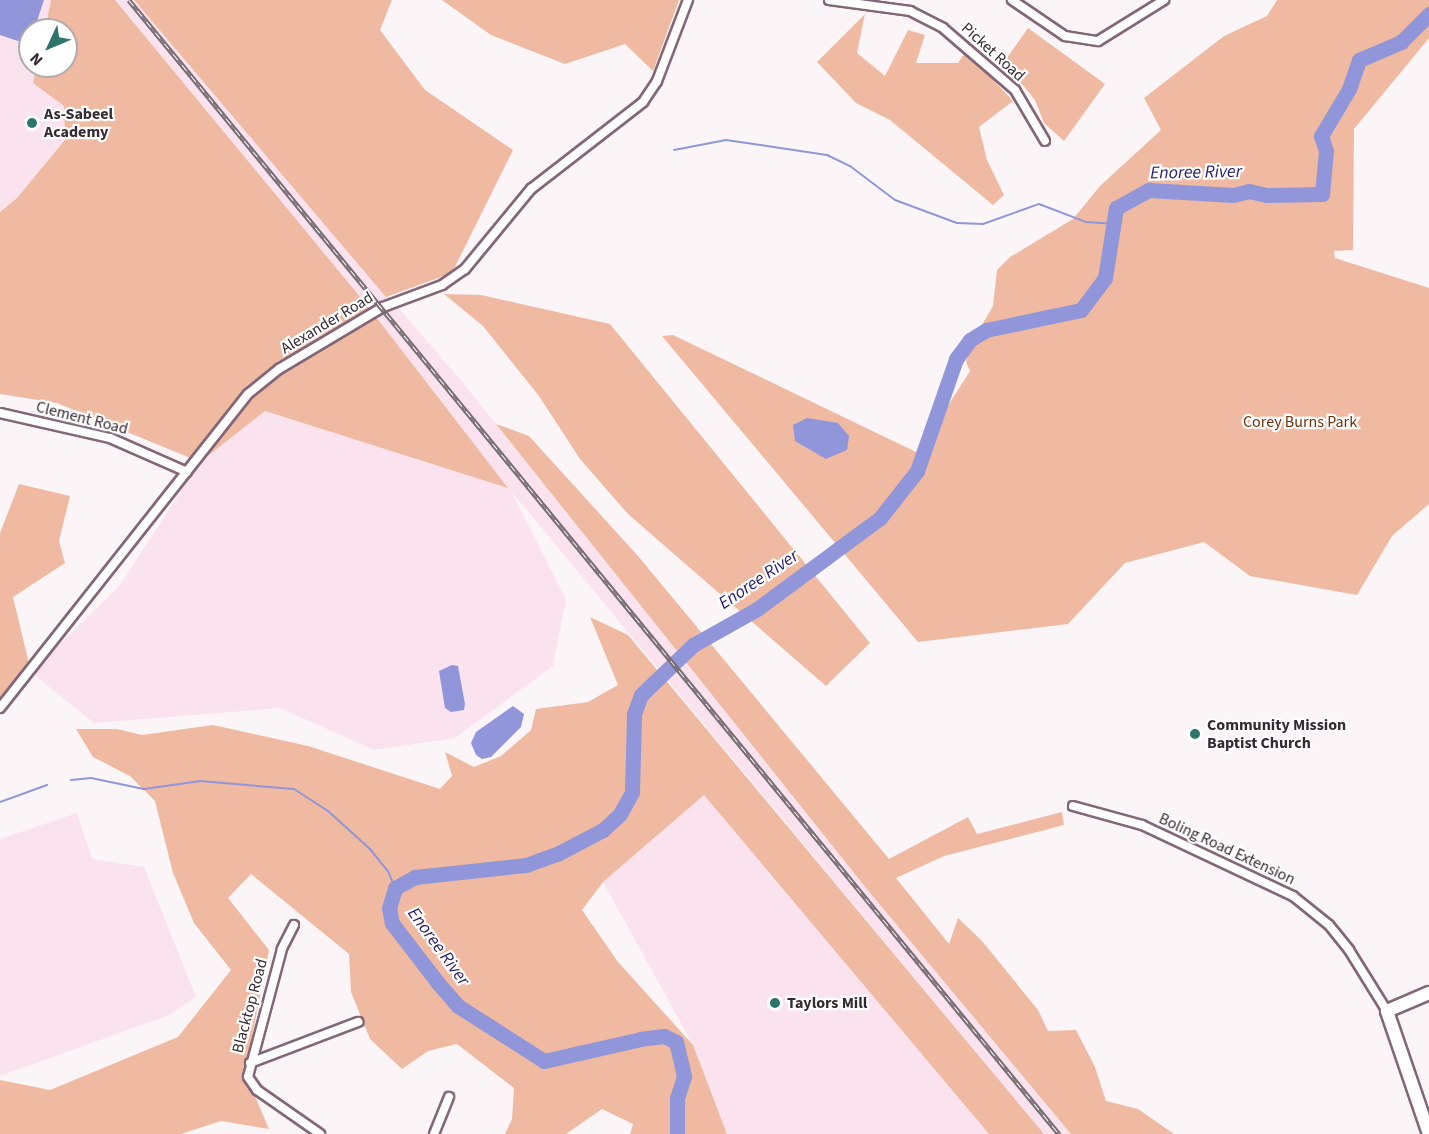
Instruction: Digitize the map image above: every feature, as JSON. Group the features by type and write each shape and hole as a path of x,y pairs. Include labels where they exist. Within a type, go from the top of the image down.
{"street":[{"name":"Alexander Road","path":"0,708 187,472 223,423 258,384 383,307 454,278 531,189 636,110 657,81 688,0"},
{"name":"Picket Road","path":"829,0 910,10 943,28 1015,90 1045,141"},
{"path":"1012,0 1065,36 1089,41 1098,41 1164,0"},
{"name":"Clement Road","path":"0,413 110,438 187,472"},
{"name":"Boling Road Extension","path":"1073,806 1142,825 1293,896 1329,925 1349,950 1387,1011"},
{"name":"Blacktop Road","path":"294,925 282,949 248,1077 252,1086 320,1134"},
{"path":"1429,993 1387,1011 1429,1134"},
{"path":"250,1063 358,1022"},
{"path":"434,1134 450,1097"}],"shaded area":[{"name":"As-Sabeel Academy","path":"0,0 51,0 47,18 18,18 18,78 34,78 33,83 64,106 65,141 17,198 0,212"},
{"path":"115,0 134,0 464,384 866,888 1071,1134 1044,1134 511,491 566,599 553,666 455,738 374,750 280,708 94,723 31,672 120,585 200,462 264,411 507,487 366,304"},
{"name":"Taylors Mill","path":"704,795 989,1134 727,1134 693,1045 603,882"},
{"path":"77,813 92,859 144,867 196,997 169,1015 0,1076 0,839"}],"green space":[{"path":"51,0 115,0 366,304 508,488 265,411 200,462 57,403 0,394 0,212 17,198 65,140 64,106 33,83 34,78 78,78 78,18 47,18"},
{"path":"134,0 392,0 380,30 425,90 513,150 452,273 386,297"},
{"path":"442,0 679,0 653,71 625,44 565,64 491,35"},
{"name":"Corey Burns Park","path":"1277,0 1429,0 1429,38 1354,129 1353,250 1334,251 1335,258 1429,288 1429,504 1392,536 1357,595 1250,576 1204,542 1125,563 1068,624 918,642 662,336 673,335 918,453 970,371 966,362 972,342 993,306 997,270 1010,257 1073,219 1100,186 1161,130 1144,98 1224,36 1267,16"},
{"path":"865,14 857,53 885,76 908,30 925,35 916,63 958,63 966,51 1013,101 979,127 987,160 1004,195 993,205 890,120 856,103 817,62"},
{"path":"1028,28 1105,84 1064,141 1044,123 1035,100 1004,62"},
{"path":"444,294 481,295 610,324 870,643 826,686 628,514 580,459 539,396 483,326"},
{"path":"496,424 529,436 638,556 889,859 968,817 977,834 1062,812 1064,825 944,856 896,878 949,944 958,918 982,941 1038,1010 1048,1031 1076,1030 1095,1067 1106,1101 1138,1109 1174,1134 1071,1134 866,888"},
{"path":"19,484 70,496 59,541 65,563 13,597 31,672 0,703 0,533"},
{"path":"590,617 628,635 1044,1134 989,1134 704,795 603,882 582,910 618,962 693,1045 727,1134 630,1134 633,1124 602,1109 566,1134 505,1134 512,1119 514,1088 457,1044 428,1051 402,1069 370,1039 351,992 349,954 251,874 228,898 269,950 245,1073 269,1129 221,1121 181,1134 0,1134 0,1080 50,1090 178,1037 231,970 194,923 173,873 155,801 130,776 93,757 76,729 117,729 142,735 213,725 308,746 440,789 452,776 445,752 474,767 501,756 531,730 536,709 588,702 618,685"}],"water":[{"path":"0,0 44,0 38,18 18,18 18,41 0,35"},
{"path":"807,418 838,423 849,436 847,450 826,459 795,441 793,425"},
{"path":"452,665 458,666 465,704 464,710 451,712 445,708 439,671"},
{"path":"513,706 524,714 521,727 491,757 482,759 476,755 471,743 476,732"}],"waterway":[{"name":"Enoree River","path":"677,1134 677,1098 684,1076 676,1042 664,1036 641,1039 544,1061 458,1006 438,983 392,923 389,908 395,888 415,877 526,865 557,854 603,830 620,814 632,792 634,714 641,695 693,645 757,609 880,518 917,471 956,359 970,340 986,330 1081,310 1105,278 1116,208 1149,190 1233,195 1249,191 1266,195 1322,194 1326,151 1321,136 1349,89 1359,60 1401,42 1429,14"},
{"path":"674,150 726,140 827,155 850,166 895,200 957,223 983,224 1039,204 1086,222 1115,224"},
{"path":"71,780 91,778 144,789 200,781 294,789 328,811 370,849 388,871 395,888"},
{"path":"0,802 47,785"}],"railway":[{"path":"129,0 1059,1134"}],"place":[{"name":"As-Sabeel Academy","path":"32,123"},
{"name":"Community Mission Baptist Church","path":"1195,734"},
{"name":"Taylors Mill","path":"775,1003"}]}
